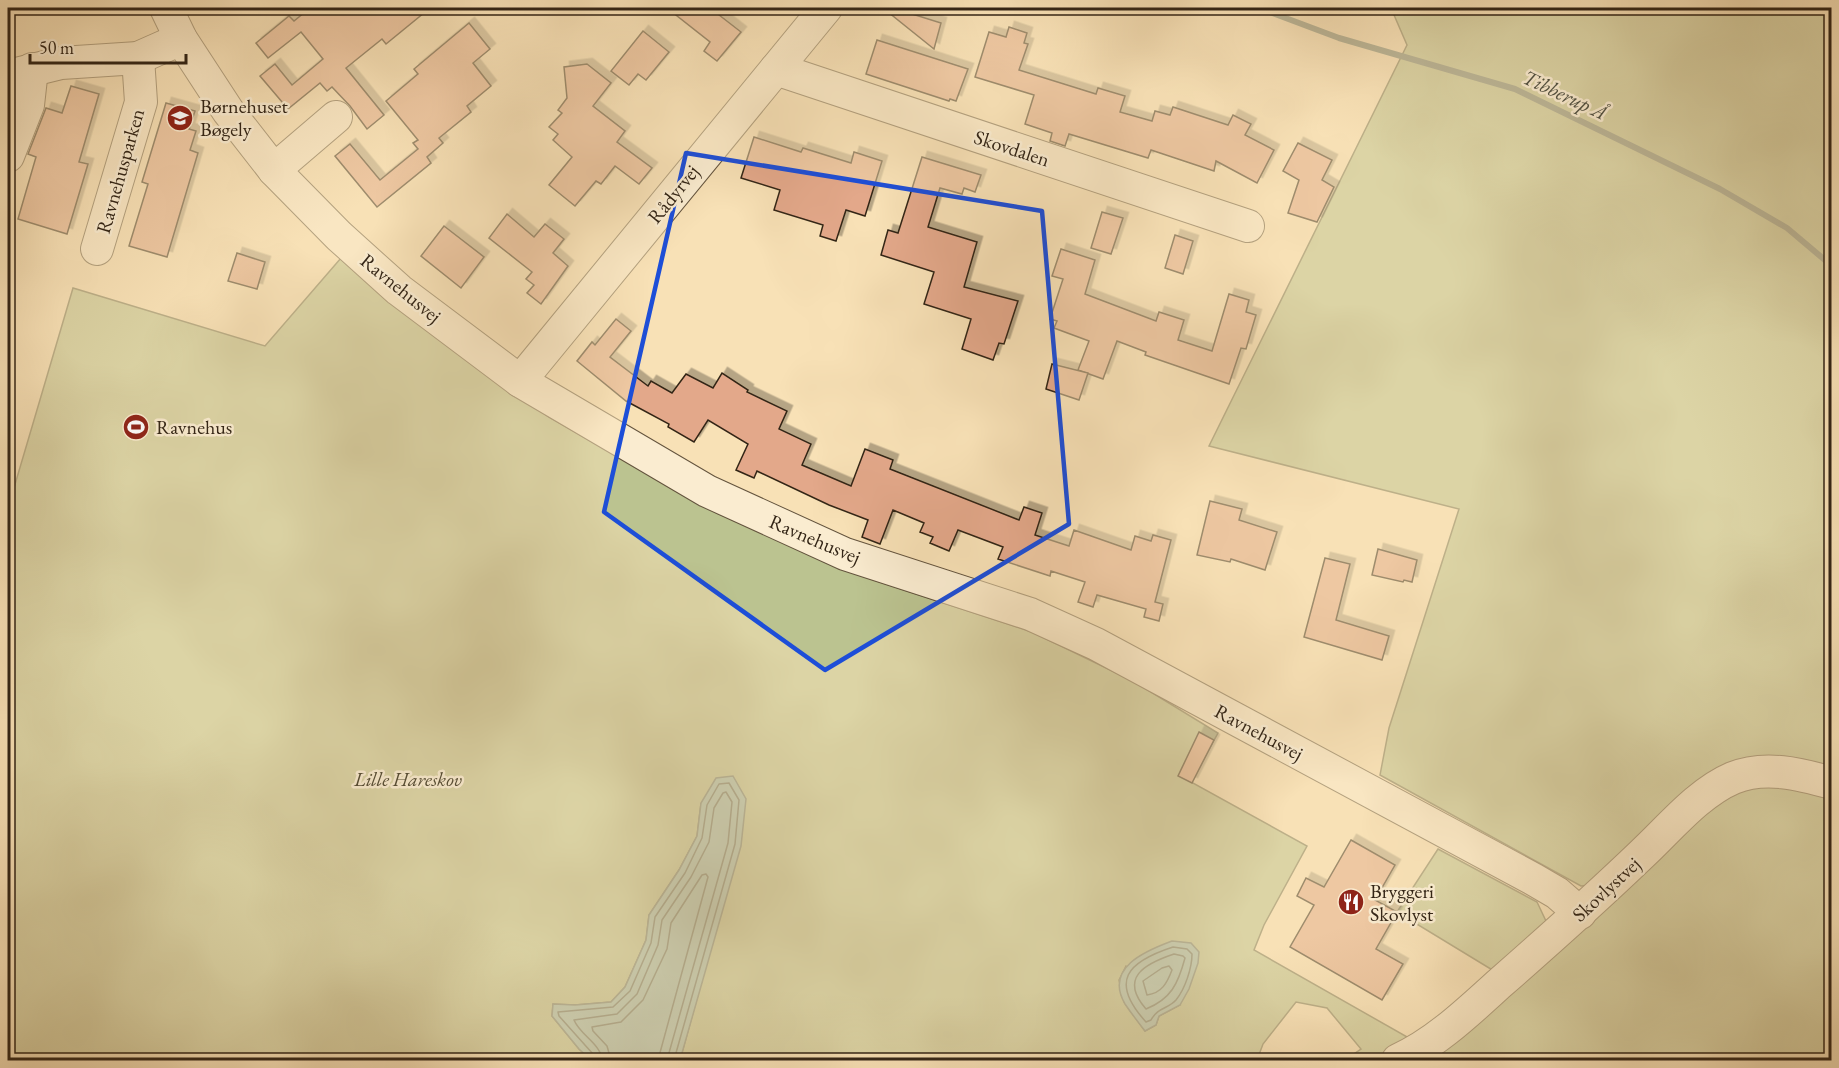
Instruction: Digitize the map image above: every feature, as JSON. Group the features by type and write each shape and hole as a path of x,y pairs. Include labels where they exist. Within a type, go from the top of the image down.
{"street":[{"name":"Ravnehusvej","path":"166,8 181,39 228,111 274,170 339,236 399,290 520,381 717,496 845,554 1030,614 1096,644 1557,893 1580,913"},
{"name":"Rådyrvej","path":"520,381 826,8"},
{"path":"8,156 28,105 20,73 61,63 138,58 181,39"},
{"name":"Ravnehusparken","path":"98,249 141,102 138,58"},
{"name":"Skovdalen","path":"776,69 1248,226"},
{"path":"274,170 336,117"},
{"name":"Skovlystvej","path":"1398,1060 1448,1027 1580,913 1707,793 1734,778 1763,771 1802,775 1832,783"}],"highlighted area":[{"path":"686,153 1042,211 1069,524 825,670 604,512"}],"green space":[{"name":"Lille Hareskov","path":"1391,8 1831,8 1831,1060 1345,1060 1361,1049 1327,1008 1296,1002 1263,1044 1257,1060 680,1060 724,900 701,803 697,836 679,870 649,915 646,940 625,987 611,1002 553,1004 552,1016 591,1060 8,1060 8,508 73,288 265,346 341,258 401,307 549,417 717,513 856,574 1032,632 1133,681 1218,733 1191,782 1307,846 1264,925 1254,950 1437,1054 1595,885 1581,886 1380,775 1389,728 1459,509 1209,446 1407,45","holes":["1126,966 1180,1005 1159,1016 1156,1025 1145,1031 1124,1002 1119,980"]},
{"path":"1438,849 1537,902 1546,921 1494,971 1397,912"}],"water":[{"path":"733,776 746,799 741,846 680,1060 591,1060 552,1016 553,1004 611,1002 625,987 646,940 649,915 679,870 697,836 701,803 716,778"},
{"path":"1172,941 1191,943 1199,952 1198,963 1189,989 1180,1005 1159,1016 1156,1025 1145,1031 1125,1004 1120,991 1120,980 1130,963 1150,950"}],"building":[{"path":"310,8 430,8 386,44 382,39 346,68 384,115 367,129 332,87 327,91 320,83 288,109 260,76 275,64 292,85 323,59 301,32 268,58 256,43 289,16 294,21"},
{"path":"667,8 710,8 741,32 717,61 704,51 710,42"},
{"path":"883,8 893,8 941,23 934,49"},
{"path":"469,23 490,49 473,63 491,86 467,106 471,112 439,138 443,143 427,157 431,163 377,207 335,156 350,144 380,180 418,149 413,143 418,140 386,101 418,74 414,69"},
{"path":"1009,27 1027,33 1024,43 1028,44 1019,70 1096,94 1098,88 1125,96 1120,112 1152,121 1155,111 1170,115 1173,107 1228,125 1233,115 1251,124 1245,135 1274,150 1257,183 1216,161 1214,171 1151,150 1148,158 1069,134 1065,146 1050,141 1052,133 1025,124 1034,95 975,77 989,32 1006,37"},
{"path":"643,31 669,52 646,80 638,74 629,85 611,71"},
{"path":"877,40 968,69 956,101 950,99 949,101 866,74"},
{"path":"587,64 611,83 593,106 625,131 617,142 652,168 639,184 615,166 601,184 596,181 575,206 549,185 572,157 553,140 558,134 549,127 562,113 558,110 567,98 564,67"},
{"path":"71,86 99,94 79,162 88,164 67,234 18,219 36,157 28,154 46,108 62,113"},
{"path":"166,103 195,111 189,129 196,131 190,150 198,153 167,257 129,246 148,184 142,182"},
{"path":"754,137 801,152 803,148 851,163 854,152 882,161 865,216 846,210 836,241 820,236 823,225 774,210 780,190 741,178"},
{"path":"1298,143 1332,160 1322,180 1334,187 1317,222 1288,213 1299,180 1283,171"},
{"path":"922,157 981,175 975,192 964,188 962,194 940,188 928,227 977,242 964,287 1018,301 1004,344 999,343 993,360 962,349 971,319 924,304 934,272 881,255 888,230 898,233"},
{"path":"1102,212 1123,218 1111,254 1091,248"},
{"path":"507,214 534,237 545,224 564,239 553,253 568,266 541,304 527,293 534,285 526,279 532,272 489,238"},
{"path":"444,226 484,257 461,288 421,256"},
{"path":"1175,235 1193,241 1183,274 1165,268"},
{"path":"1061,249 1095,260 1085,294 1156,321 1159,312 1184,320 1178,340 1212,351 1229,294 1249,300 1246,312 1256,315 1246,349 1241,348 1229,384 1145,355 1146,352 1117,341 1103,379 1078,370 1089,341 1054,328 1057,321 1050,319 1063,279 1052,276"},
{"path":"237,253 265,262 257,289 228,281"},
{"path":"616,319 631,331 610,357 648,386 651,381 672,393 686,374 713,388 722,373 748,390 747,392 787,411 779,429 811,444 802,465 851,486 865,449 893,460 890,469 1019,520 1024,507 1042,513 1035,535 1069,546 1074,530 1131,550 1135,536 1151,541 1153,535 1171,540 1155,602 1163,604 1159,621 1144,617 1146,609 1097,595 1093,607 1078,602 1085,582 1051,571 1050,576 998,559 1003,547 958,530 949,551 930,543 933,537 920,532 924,523 893,510 880,544 862,537 868,520 829,505 757,471 754,478 736,470 748,444 708,420 694,442 668,427 669,424 626,401 577,361 592,342 595,345"},
{"path":"1052,364 1088,373 1079,400 1046,389"},
{"path":"1210,501 1242,509 1239,520 1277,532 1265,570 1231,559 1230,562 1197,555"},
{"path":"1378,549 1417,560 1412,582 1372,575"},
{"path":"1325,558 1350,564 1336,620 1389,636 1382,660 1304,637"},
{"path":"1199,732 1214,740 1192,783 1178,776"},
{"path":"1351,840 1395,865 1375,900 1397,912 1376,949 1403,964 1382,1000 1290,947 1314,905 1297,896 1306,878 1324,887"}],"waterway":[{"name":"Tibberup Å","path":"1259,8 1339,38 1515,89 1720,189 1787,228 1832,266"}],"place":[{"name":"Børnehuset Bøgely","path":"180,118"},
{"name":"Ravnehus","path":"136,427"},
{"name":"Bryggeri Skovlyst","path":"1351,902"}]}
